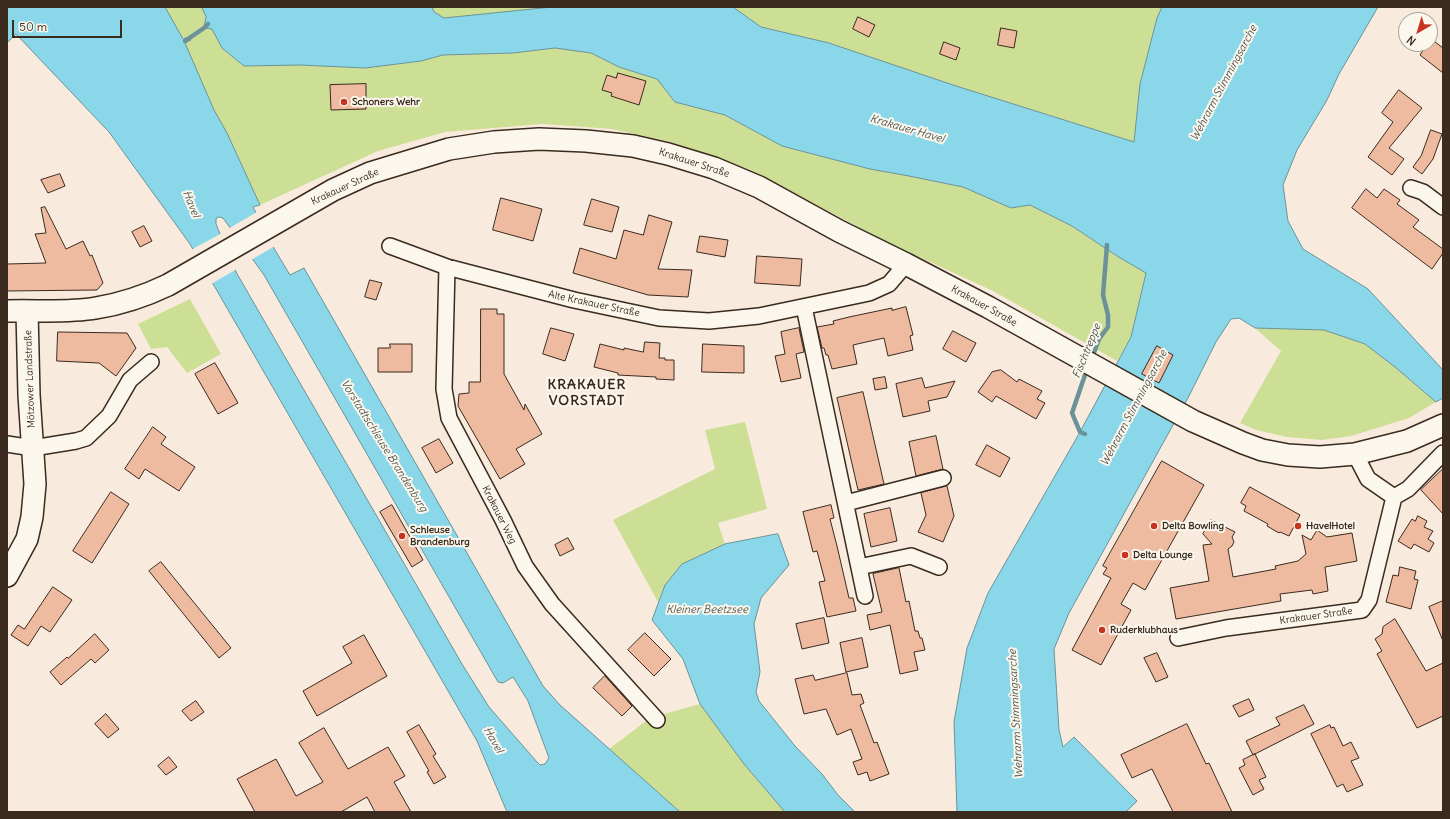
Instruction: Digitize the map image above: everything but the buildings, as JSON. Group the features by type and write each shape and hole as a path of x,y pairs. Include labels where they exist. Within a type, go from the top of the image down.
{"main road":[{"name":"Krakauer Straße","path":"17,311 94,308 139,297 168,285 333,190 370,173 449,149 494,142 539,139 586,141 633,146 668,154 714,168 759,187 988,307 1192,421 1243,443 1288,455 1320,457 1355,454 1407,441 1443,425"},
{"name":"Mötzower Landstraße","path":"7,576 27,539 32,517 35,484 29,395 17,311"}],"street":[{"path":"1411,188 1423,192 1443,207"},
{"name":"Alte Krakauer Straße","path":"390,246 447,267 574,300 659,318 709,321 760,316 869,292 888,284 906,264"},
{"name":"Krakauer Weg","path":"447,267 444,389 449,418 503,520 525,566 552,604 657,720"},
{"path":"804,307 865,596"},
{"path":"7,444 33,448 76,442 86,438 109,416 130,380 151,362"},
{"path":"1355,454 1368,479 1394,497 1408,489 1443,453"},
{"path":"846,503 943,478"},
{"name":"Krakauer Straße","path":"1178,638 1226,628 1362,610 1369,600 1394,497"},
{"path":"859,567 911,556 939,567"}],"green space":[{"path":"165,7 202,7 222,48 244,66 300,65 365,68 421,61 442,55 513,53 556,48 591,53 619,67 657,79 675,102 725,115 782,146 870,169 963,187 1011,208 1030,205 1072,226 1146,273 1131,337 1117,361 993,291 891,244 748,169 671,142 612,129 543,124 445,132 378,151 260,205 227,133 214,110 184,43 191,40 189,37 183,39"},
{"path":"432,7 552,7 444,18 434,12"},
{"path":"733,7 1162,7 1157,18 1140,84 1134,142 953,85 829,43 761,27"},
{"path":"190,299 221,354 187,373 167,347 151,349 138,324"},
{"path":"1255,328 1324,330 1365,344 1436,402 1409,418 1351,436 1322,440 1287,437 1256,430 1240,423 1281,351"},
{"path":"745,422 767,509 718,523 725,544 682,564 665,585 658,602 613,520 715,469 705,430"},
{"path":"700,704 744,764 785,812 680,812 609,749 650,718"}],"water":[{"path":"7,7 165,7 183,39 189,37 191,40 185,43 214,110 227,133 260,205 253,207 275,250 290,275 304,268 543,686 560,705 680,812 507,812 477,741 190,244 109,132 16,34 7,43","holes":["219,217 223,218 264,275 498,682 503,683 513,677 528,701 549,758 545,764 540,765 537,762 489,707 462,664 236,272 216,224 216,219"]},
{"path":"202,7 432,7 434,12 444,18 552,7 733,7 761,27 829,43 953,85 1134,142 1140,84 1157,18 1162,7 1378,7 1339,74 1327,100 1297,150 1283,185 1288,221 1303,249 1368,289 1443,370 1443,398 1436,402 1365,344 1324,330 1255,328 1239,318 1231,319 1216,342 1188,398 1069,613 1054,649 1059,730 1063,747 1074,737 1137,801 1126,812 957,812 954,722 967,648 988,593 1080,432 1131,337 1146,273 1072,226 1030,205 1011,208 963,187 870,169 782,146 725,115 675,102 657,79 619,67 591,53 555,48 513,53 443,55 421,61 365,68 300,65 244,66 222,48 212,29 204,28 206,17"},
{"name":"Kleiner Beetzsee","path":"778,534 789,565 761,598 754,624 760,672 756,692 759,701 795,746 855,812 785,812 744,764 700,704 683,659 652,620 665,585 682,564 725,544"}],"pier":[{"path":"257,212 275,246 251,260 228,229"},
{"path":"222,233 237,269 211,284 191,250"}],"waterway":[{"path":"185,41 208,24"},
{"name":"Fischtreppe","path":"1092,358 1099,339 1108,327 1108,315 1103,295 1107,245"},
{"name":"Fischtreppe","path":"1085,434 1080,432 1072,413 1087,369"}],"place":[{"name":"Schoners Wehr","path":"344,102"},
{"name":"Delta Bowling","path":"1154,526"},
{"name":"HavelHotel","path":"1298,526"},
{"name":"Schleuse Brandenburg","path":"402,536"},
{"name":"Delta Lounge","path":"1125,555"},
{"name":"Ruderklubhaus","path":"1102,630"}],"district":[{"name":"KRAKAUER VORSTADT","path":"587,394"}],"water label":[{"name":"Wehrarm Stimmingsarche","path":"1224,83"},
{"name":"Krakauer Havel","path":"907,129"},
{"name":"Havel","path":"191,204"},
{"name":"Wehrarm Stimmingsarche","path":"1134,408"},
{"name":"Vorstadtschleuse Brandenburg","path":"384,446"},
{"name":"Wehrarm Stimmingsarche","path":"1016,714"},
{"name":"Havel","path":"493,740"}]}
